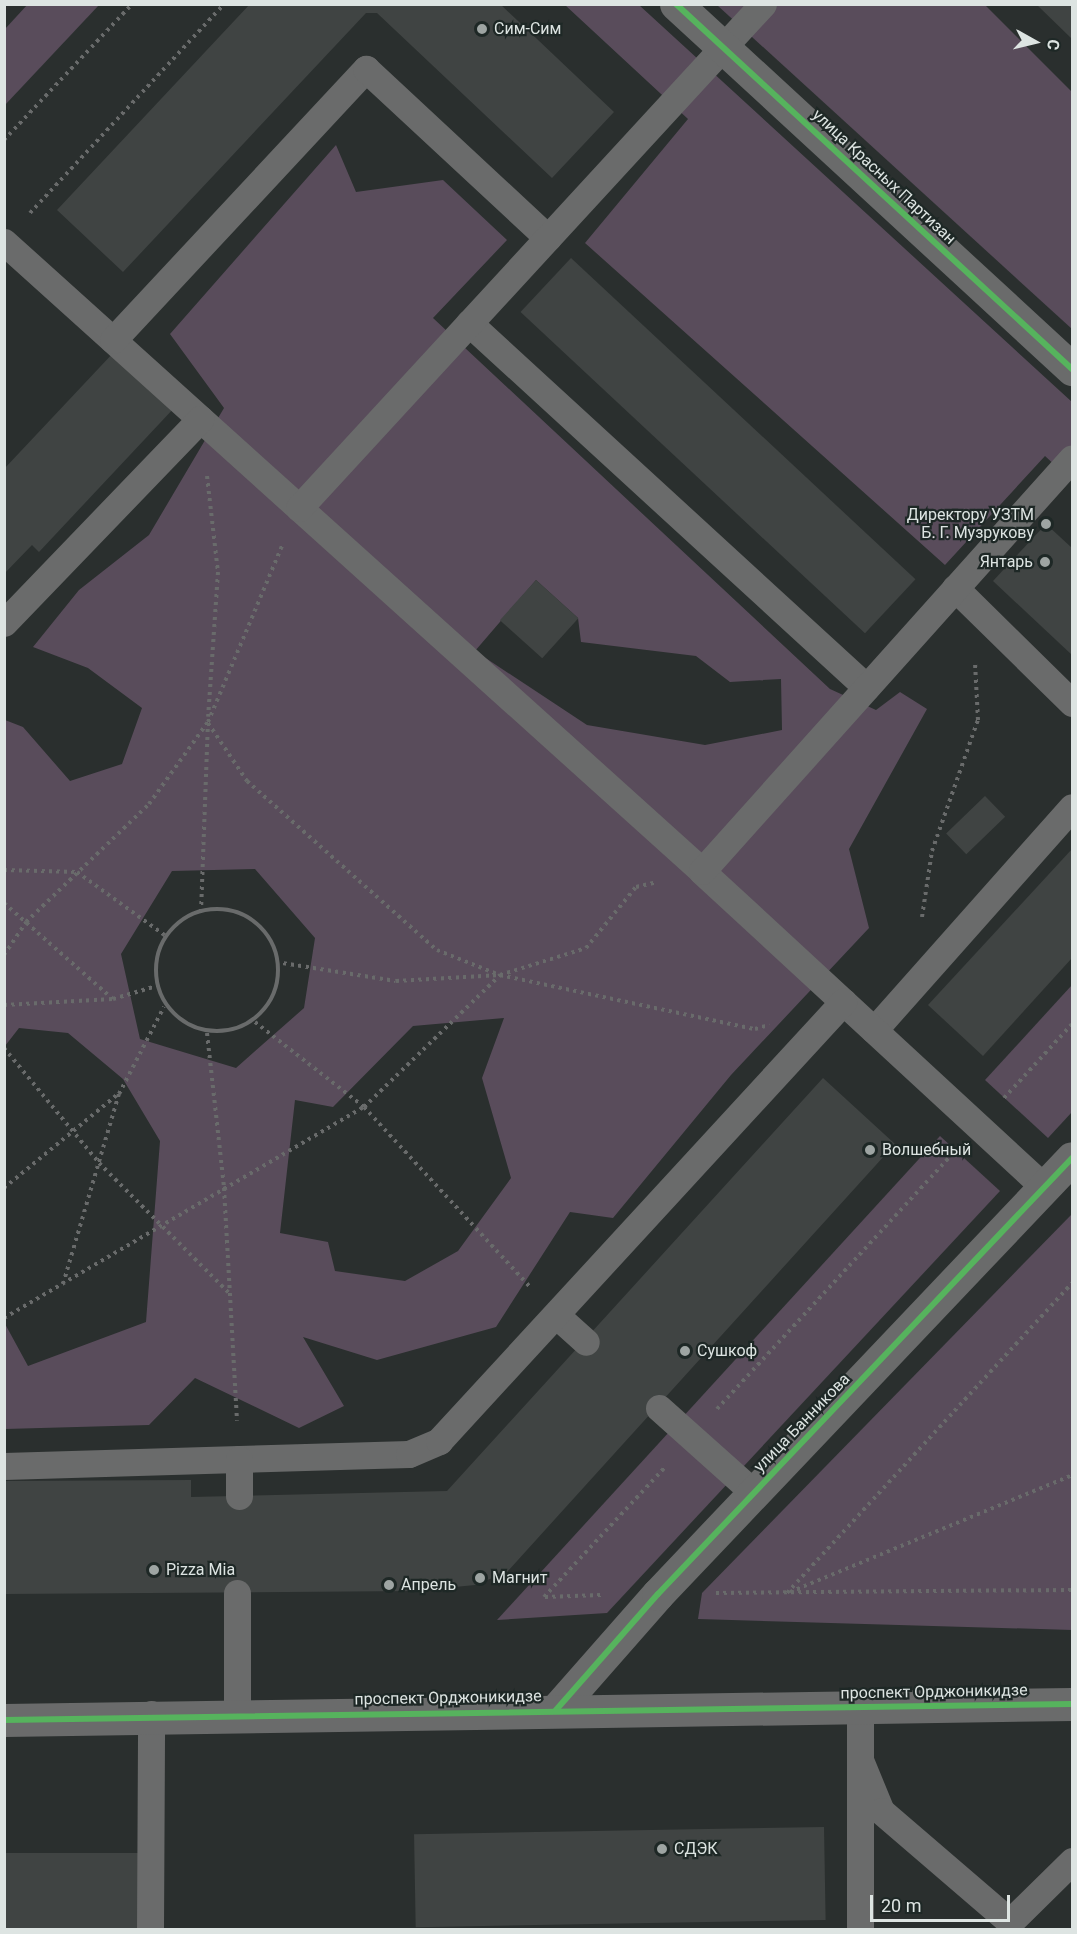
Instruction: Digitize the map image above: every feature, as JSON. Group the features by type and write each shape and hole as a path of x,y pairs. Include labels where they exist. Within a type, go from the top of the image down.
{"street":[{"name":"улица Красных Партизан","path":"676,4 1072,369"},
{"name":"улица Банникова","path":"556,1710 658,1594 1072,1158"},
{"name":"проспект Орджоникидзе","path":"4,1720 151,1714 1072,1704"}],"lane":[{"path":"299,508 763,4"},
{"path":"113,340 366,69 548,238"},
{"path":"13,232 113,340 702,871 1045,1188"},
{"path":"469,323 866,687"},
{"path":"4,623 200,419"},
{"path":"702,871 866,687 963,597 1072,458"},
{"path":"963,597 1072,703"},
{"path":"874,1030 1072,807"},
{"path":"4,1466 410,1454 425,1448 452,1430 843,1002"},
{"path":"556,1316 586,1342"},
{"path":"659,1408 754,1493"},
{"path":"239,1459 239,1496"},
{"path":"237,1593 237,1714"},
{"path":"860,1706 860,1929"},
{"path":"150,1929 151,1714"},
{"path":"860,1760 881,1811 1010,1922 1072,1861"}],"path":[{"path":"4,140 132,4"},
{"path":"13,232 224,4"},
{"path":"200,419 218,572 208,722 201,912"},
{"path":"4,955 26,922 149,804 208,722 299,508"},
{"path":"920,930 932,851 978,720 963,597"},
{"path":"208,722 247,781 437,950 500,975 755,1029 777,1022"},
{"path":"4,870 77,872 167,937"},
{"path":"276,962 396,981 500,975 586,948 636,887 702,871"},
{"path":"4,903 113,999"},
{"path":"63,1284 119,1094 165,1007 153,959 179,917 227,906 269,932 281,980 255,1022 207,1033 165,1007"},
{"path":"4,1318 364,1107 500,975"},
{"path":"4,1005 113,999 160,985"},
{"path":"255,1022 364,1107 556,1316"},
{"path":"1072,1024 544,1597 1072,1590"},
{"path":"207,1033 224,1188 239,1459"},
{"path":"4,1048 99,1163 230,1293"},
{"path":"4,1188 119,1094"},
{"path":"786,1594 1072,1283"},
{"path":"786,1594 1072,1475"}],"shaded area":[{"path":"28,4 99,5 5,105 5,29"},
{"path":"565,5 639,5 1072,402 1072,481 1045,456 945,565 585,243 688,119"},
{"path":"717,5 985,5 1072,92 1072,329"},
{"path":"336,145 356,192 443,180 507,240 433,318 830,689 876,710 900,692 927,709 849,849 869,928 731,1075 613,1218 570,1212 496,1327 377,1360 303,1337 344,1406 299,1428 195,1378 149,1425 5,1429 4,1322 28,1366 146,1322 160,1141 123,1079 68,1033 19,1028 5,1046 5,720 23,727 70,781 122,764 142,708 88,668 33,647 79,590 149,535 224,408 170,334","holes":["536,580 578,618 581,642 696,656 730,682 781,679 782,730 705,745 587,725 475,651","255,869 315,938 304,1008 236,1068 140,1039 121,954 172,871","504,1018 482,1078 511,1178 458,1251 405,1281 335,1271 328,1242 280,1233 295,1100 333,1107 413,1026"]},
{"path":"1072,985 1072,1112 1048,1138 985,1080"},
{"path":"940,1136 1000,1191 607,1613 497,1620"},
{"path":"1072,1214 1072,1630 698,1619 702,1593"}],"building":[{"path":"250,4 500,4 614,112 552,178 377,13 366,13 123,272 57,210"},
{"path":"1036,4 1072,4 1072,39"},
{"path":"571,258 915,579 865,633 521,312"},
{"path":"115,351 175,407 39,552 32,545 4,574 4,469"},
{"path":"1046,524 1072,548 1072,655 993,581"},
{"path":"536,580 578,618 542,658 500,620"},
{"path":"985,796 1005,817 966,854 946,834"},
{"path":"1072,849 1072,958 983,1056 928,1005"},
{"path":"823,1078 895,1144 507,1572 475,1585 414,1591 4,1594 4,1481 191,1480 191,1497 447,1491"},
{"path":"824,1827 826,1920 416,1927 414,1834"},
{"path":"4,1853 139,1853 139,1929 4,1929"}],"cycle path":[{"path":"676,4 1072,369"},
{"path":"556,1710 658,1594 1072,1158"},
{"path":"4,1720 1072,1704"}],"place":[{"name":"Сим-Сим","path":"482,29"},
{"name":"Директору УЗТМ Б. Г. Музрукову","path":"1046,524"},
{"name":"Янтарь","path":"1045,562"},
{"name":"Волшебный","path":"870,1150"},
{"name":"Сушкоф","path":"685,1351"},
{"name":"Pizza Mia","path":"154,1570"},
{"name":"Магнит","path":"480,1578"},
{"name":"Апрель","path":"389,1585"},
{"name":"СДЭК","path":"662,1849"}]}
